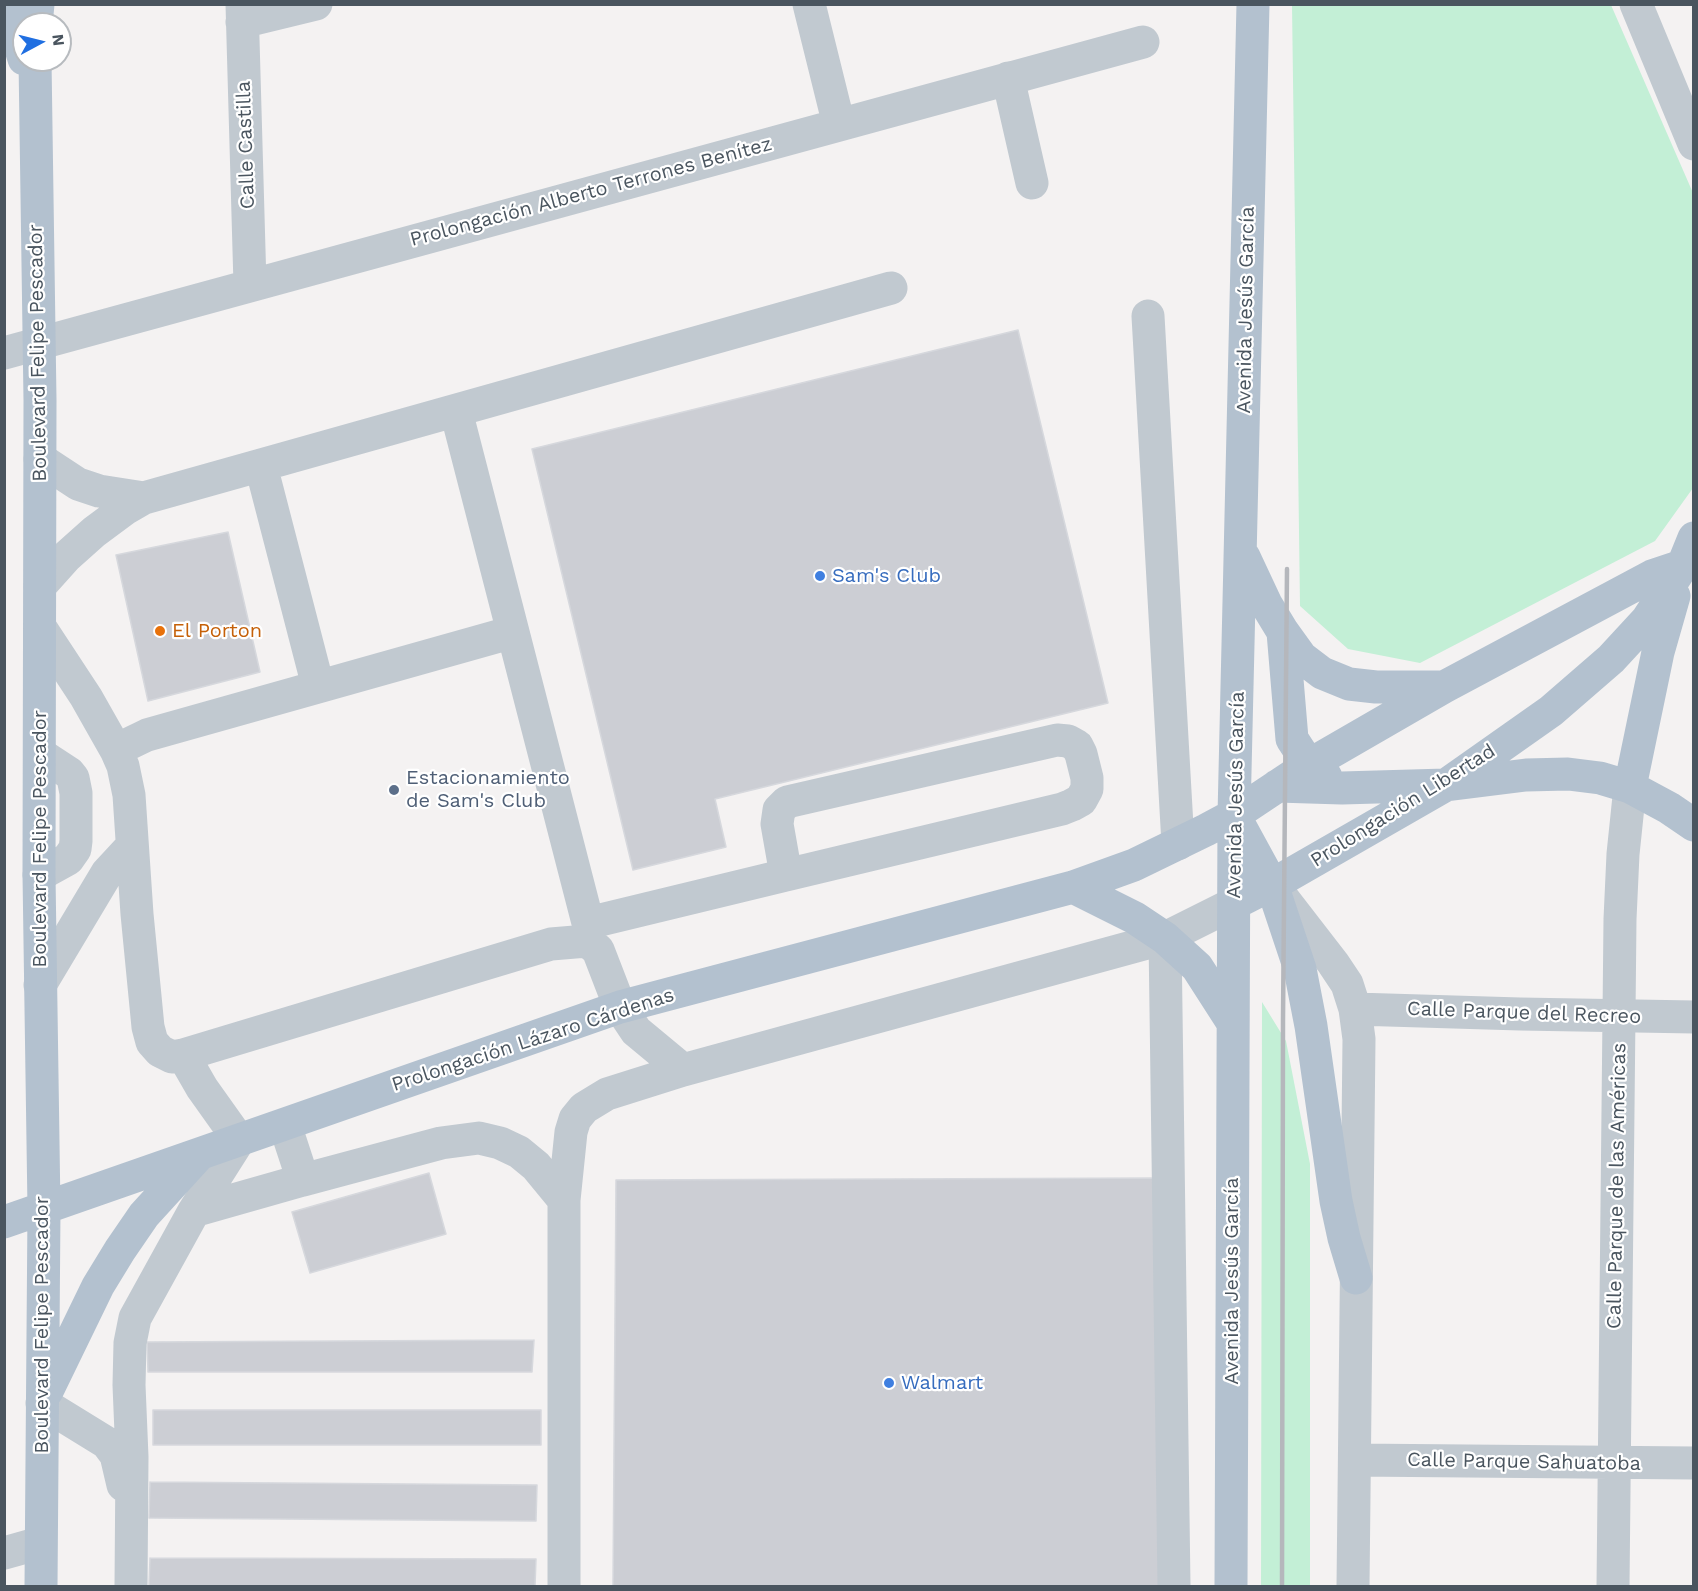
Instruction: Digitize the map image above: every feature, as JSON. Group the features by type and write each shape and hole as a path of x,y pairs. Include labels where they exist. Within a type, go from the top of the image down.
{"main road":[{"name":"Boulevard Felipe Pescador","path":"7,4 12,20"},
{"name":"Avenida Jesús García","path":"1231,1587 1234,815 1253,4"},
{"name":"Boulevard Felipe Pescador","path":"28,72 34,92"},
{"name":"Boulevard Felipe Pescador","path":"35,72 40,459 39,876 44,1209 40,1543 42,1585"},
{"path":"1241,550 1266,604 1283,632 1301,657 1322,673 1349,684 1404,688 1444,687"},
{"path":"1356,1278 1336,1202 1311,1026 1300,969 1272,885 1234,815 1309,765 1444,687 1690,555"},
{"path":"1630,787 1658,652 1690,555"},
{"name":"Prolongación Libertad","path":"1234,903 1272,885 1446,785 1551,711 1611,659 1647,620 1690,555"},
{"path":"1283,632 1292,739 1309,765 1342,788"},
{"path":"1277,786 1342,788 1446,785 1526,775 1569,774 1600,778 1630,787 1669,808 1694,825"},
{"name":"Prolongación Lázaro Cárdenas","path":"4,1222 620,1007 1073,887 1134,865 1234,815"},
{"path":"1073,887 1135,918 1165,938 1197,967 1233,1023"},
{"path":"42,1403 59,1363 98,1286 120,1250 151,1208 201,1153"}],"street":[{"path":"242,13 316,4"},
{"path":"809,4 838,125"},
{"path":"1636,4 1694,144"},
{"name":"Calle Castilla","path":"242,13 250,285"},
{"name":"Prolongación Alberto Terrones Benítez","path":"4,353 1143,42"},
{"path":"1008,78 1032,183"},
{"path":"40,586 66,557 94,532 144,498 891,288"},
{"path":"1148,316 1178,844"},
{"path":"456,411 588,923 1072,806 1080,800 1087,789 1088,778 1081,754 1077,746 1068,741 1057,740 787,802 779,810 777,816 786,875"},
{"path":"40,459 78,484 99,492 144,498"},
{"path":"261,466 318,686"},
{"path":"40,627 86,697 116,750 126,777 148,1027 152,1042 160,1051 172,1057 183,1055 551,944 587,940 598,951 620,1007 636,1031 683,1070"},
{"path":"116,750 139,737 513,632"},
{"name":"Calle Parque de las Américas","path":"1613,1587 1619,1016 1623,854 1630,787"},
{"path":"40,984 106,873 132,846"},
{"name":"Avenida Jesús García","path":"1272,885 1333,963 1347,984 1356,1009 1359,1039 1353,1587"},
{"path":"564,1587 564,1200 571,1132 575,1119 584,1108 607,1094 683,1070 1165,938 1234,903"},
{"path":"1165,938 1174,1587"},
{"name":"Calle Parque del Recreo","path":"1356,1009 1694,1017"},
{"path":"130,1587 132,1531 129,1385 130,1343 135,1318 194,1211 239,1140 202,1088 183,1055"},
{"path":"285,1125 303,1180"},
{"path":"194,1211 441,1143 479,1138 500,1143 519,1152 536,1166 564,1200"},
{"path":"42,1403 107,1443 116,1455 132,1531"},
{"name":"Calle Parque Sahuatoba","path":"1355,1460 1694,1463"},
{"path":"4,1553 40,1543"}],"green space":[{"path":"1292,5 1611,5 1693,193 1693,488 1655,541 1420,663 1348,649 1300,606"},
{"path":"1262,1002 1286,1041 1310,1164 1310,1586 1261,1586"}],"building":[{"name":"Sam's Club","path":"1018,330 1108,703 715,799 726,847 633,870 532,449"},
{"path":"228,532 260,672 148,701 116,555"},
{"path":"429,1173 446,1234 310,1273 292,1212"},
{"name":"Walmart","path":"1164,1178 1164,1586 613,1586 616,1180"},
{"path":"534,1340 532,1372 148,1372 147,1342"},
{"path":"153,1410 541,1410 541,1445 153,1445"},
{"path":"150,1482 537,1485 536,1521 149,1518"},
{"path":"150,1558 536,1559 535,1586 149,1586"}],"railway":[{"path":"1282,1586 1287,569"}],"place":[{"name":"Sam's Club","path":"820,576"},
{"name":"El Porton","path":"160,631"},
{"name":"Estacionamiento de Sam's Club","path":"394,790"},
{"name":"Walmart","path":"889,1383"}]}
